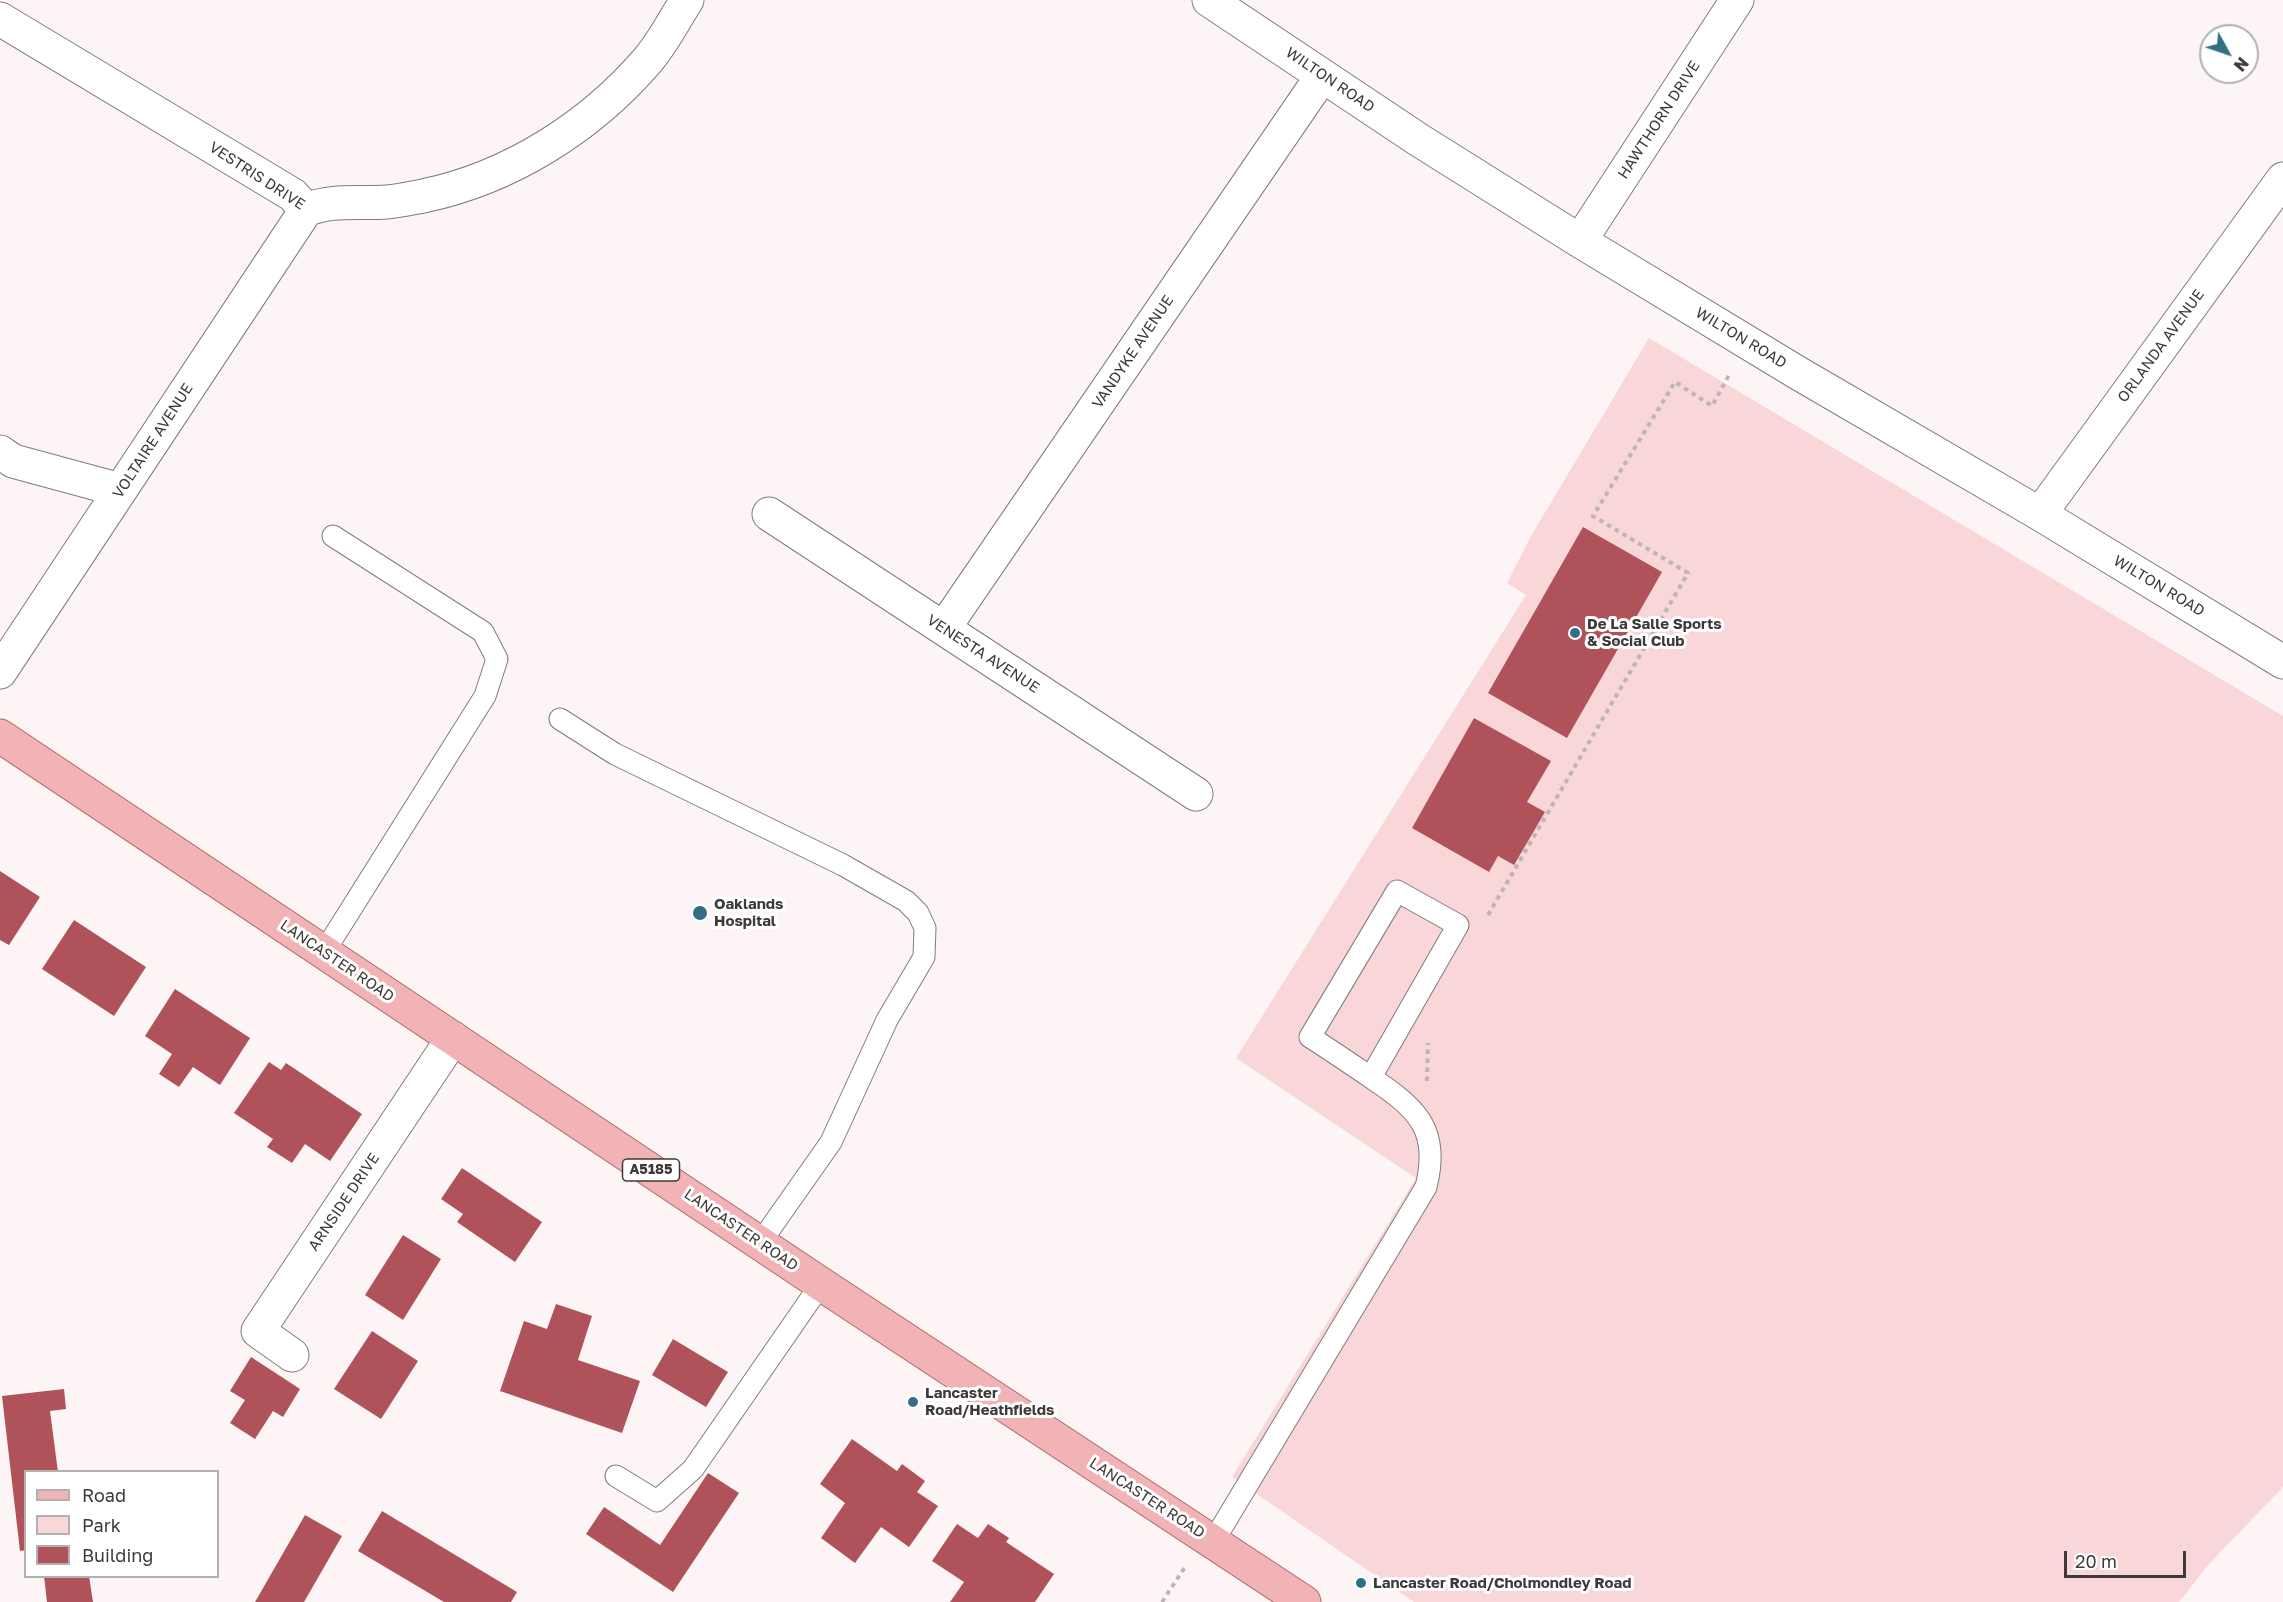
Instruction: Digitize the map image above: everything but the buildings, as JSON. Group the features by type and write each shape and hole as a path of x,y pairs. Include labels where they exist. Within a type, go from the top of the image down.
{"main road":[{"name":"LANCASTER ROAD","path":"0,736 821,1284 1304,1602"}],"street":[{"name":"VESTRIS DRIVE","path":"0,19 293,195 306,210 323,203 388,202 436,193 508,166 562,138 609,101 649,59 687,0"},
{"name":"WILTON ROAD","path":"1209,0 1253,12 1322,76 1419,140 1747,342 2040,514 2283,662"},
{"name":"HAWTHORN DRIVE","path":"1580,241 1737,0"},
{"name":"VANDYKE AVENUE","path":"944,628 1322,76"},
{"name":"ORLANDA AVENUE","path":"2040,514 2283,179"},
{"name":"VOLTAIRE AVENUE","path":"0,672 306,210"},
{"path":"0,452 13,460 120,490"},
{"name":"VENESTA AVENUE","path":"769,514 1196,794"},
{"name":"ARNSIDE DRIVE","path":"292,1355 258,1331 453,1038"}],"lane":[{"path":"324,952 485,696 497,658 483,632 333,536"},
{"path":"560,719 615,754 843,865 906,901 918,913 925,928 924,957 887,1020 831,1142 760,1243"},
{"path":"1213,1542 1426,1187 1431,1169 1431,1151 1420,1119 1410,1106 1310,1037 1397,891 1458,925 1371,1077"},
{"path":"616,1476 657,1500 693,1469 821,1284"}],"path":[{"path":"1487,917 1688,573 1593,516 1675,382 1712,406 1747,342"},
{"path":"1428,1085 1430,1035"}],"green space":[{"path":"1649,338 2283,716 2283,1487 2209,1564 2179,1602 1414,1602 1232,1477 1416,1178 1236,1058 1526,595 1507,583 1531,536"}],"place":[{"name":"De La Salle Sports & Social Club","path":"1575,633"},
{"name":"Oaklands Hospital","path":"700,913"},
{"name":"Lancaster Road/Heathfields","path":"913,1402"},
{"name":"Lancaster Road/Cholmondley Road","path":"1361,1583"}]}
